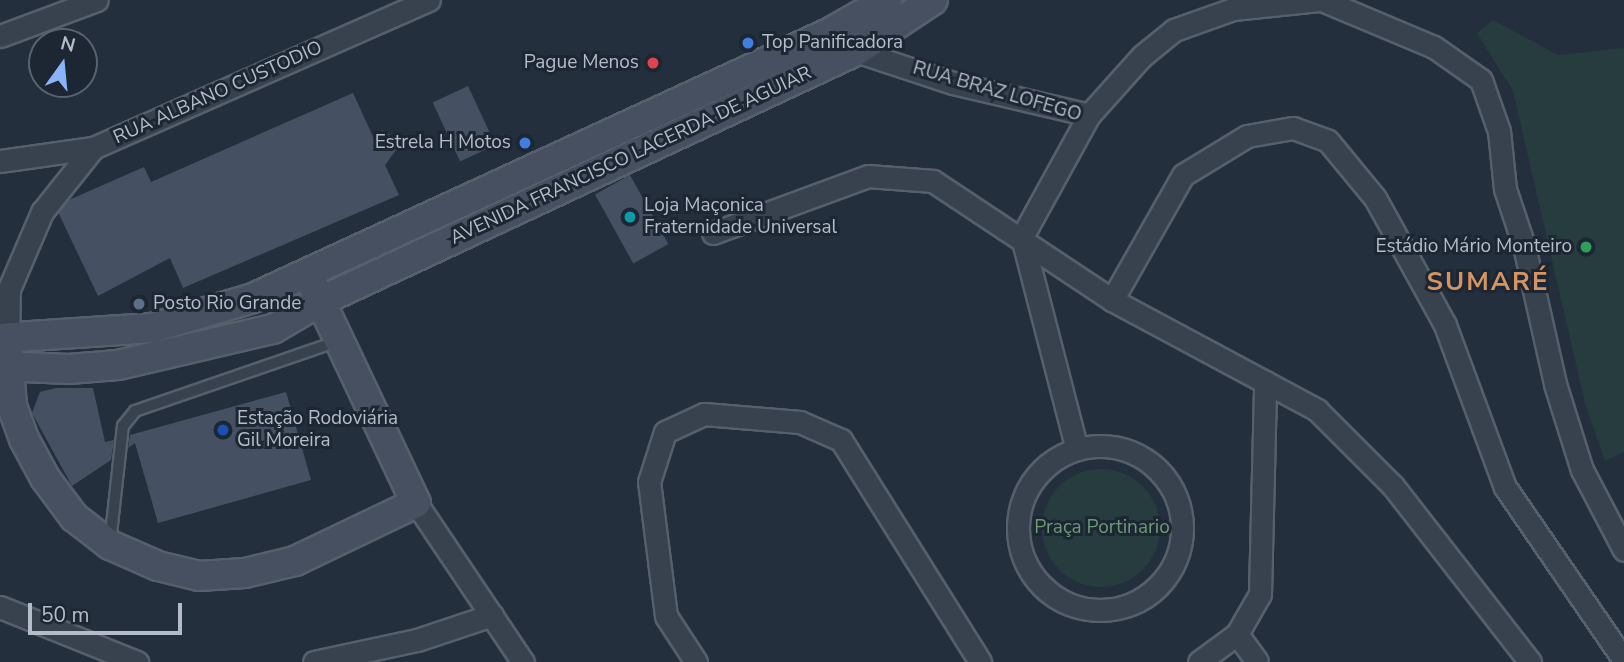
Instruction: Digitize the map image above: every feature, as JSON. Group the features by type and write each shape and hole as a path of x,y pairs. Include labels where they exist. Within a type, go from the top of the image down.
{"main road":[{"name":"AVENIDA FRANCISCO LACERDA DE AGUIAR","path":"4,352 152,328 253,298 830,33 887,0"},
{"name":"AVENIDA FRANCISCO LACERDA DE AGUIAR","path":"4,352 69,369 164,357 272,329 321,301 856,51 933,0"},
{"path":"4,352 12,406 44,478 74,517 110,545 158,566 199,576 245,573 295,561 416,503 306,273"}],"street":[{"path":"0,36 97,0"},
{"name":"RUA ALBANO CUSTODIO","path":"0,162 93,148 429,0"},
{"path":"1090,115 1142,56 1174,30 1233,9 1320,0 1434,47 1481,80 1499,131 1505,189 1524,246 1555,384 1582,470 1624,550"},
{"name":"RUA BRAZ LOFEGO","path":"856,51 953,83 1090,115 1022,237"},
{"path":"1112,300 1183,175 1247,136 1293,128 1328,141 1375,198 1446,325 1505,487 1624,660"},
{"path":"4,352 9,289 42,212 93,148"},
{"path":"713,233 869,176 933,181 1022,237 1112,300 1317,410 1393,486 1530,662"},
{"path":"1022,237 1077,449"},
{"path":"1199,662 1237,634 1260,594 1265,382"},
{"path":"696,662 666,616 649,482 665,432 704,414 800,422 841,440 980,662"},
{"path":"1104,446 1131,452 1154,466 1172,487 1181,513 1182,540 1174,566 1157,587 1135,603 1109,610 1069,603 1036,580 1022,557 1017,530 1027,491 1053,460 1077,449 1104,446"},
{"path":"416,503 523,662"},
{"path":"0,607 137,662"},
{"path":"314,662 417,640 492,615"},
{"path":"1237,634 1257,662"}],"lane":[{"path":"110,545 123,426 135,411 338,341"}],"green space":[{"name":"Estádio Mário Monteiro","path":"1493,20 1558,55 1624,48 1624,452 1605,461 1585,403 1513,91 1477,33"},
{"name":"Praça Portinario","path":"1101,469 1124,473 1143,486 1156,505 1160,528 1156,551 1143,570 1124,583 1101,587 1078,583 1059,570 1046,551 1042,528 1046,505 1059,486 1078,473"}],"building":[{"path":"468,86 495,145 460,161 433,102"},
{"path":"353,93 375,141 382,130 402,142 385,165 399,195 183,288 170,258 98,296 58,212 69,200 144,167 151,182"},
{"name":"Loja Maçonica Fraternidade Universal","path":"630,175 668,244 633,263 595,194"},
{"path":"56,388 93,388 105,442 114,440 111,460 72,486 32,413 40,392"},
{"path":"286,392 311,480 158,523 135,443 128,448 130,435"}],"place":[{"name":"Top Panificadora","path":"748,43"},
{"name":"Pague Menos","path":"653,63"},
{"name":"Estrela H Motos","path":"525,143"},
{"name":"Loja Maçonica Fraternidade Universal","path":"630,217"},
{"name":"Estádio Mário Monteiro","path":"1586,247"},
{"name":"Posto Rio Grande","path":"139,304"},
{"name":"Estação Rodoviária Gil Moreira","path":"223,430"}],"district":[{"name":"SUMARÉ","path":"1488,282"}]}
